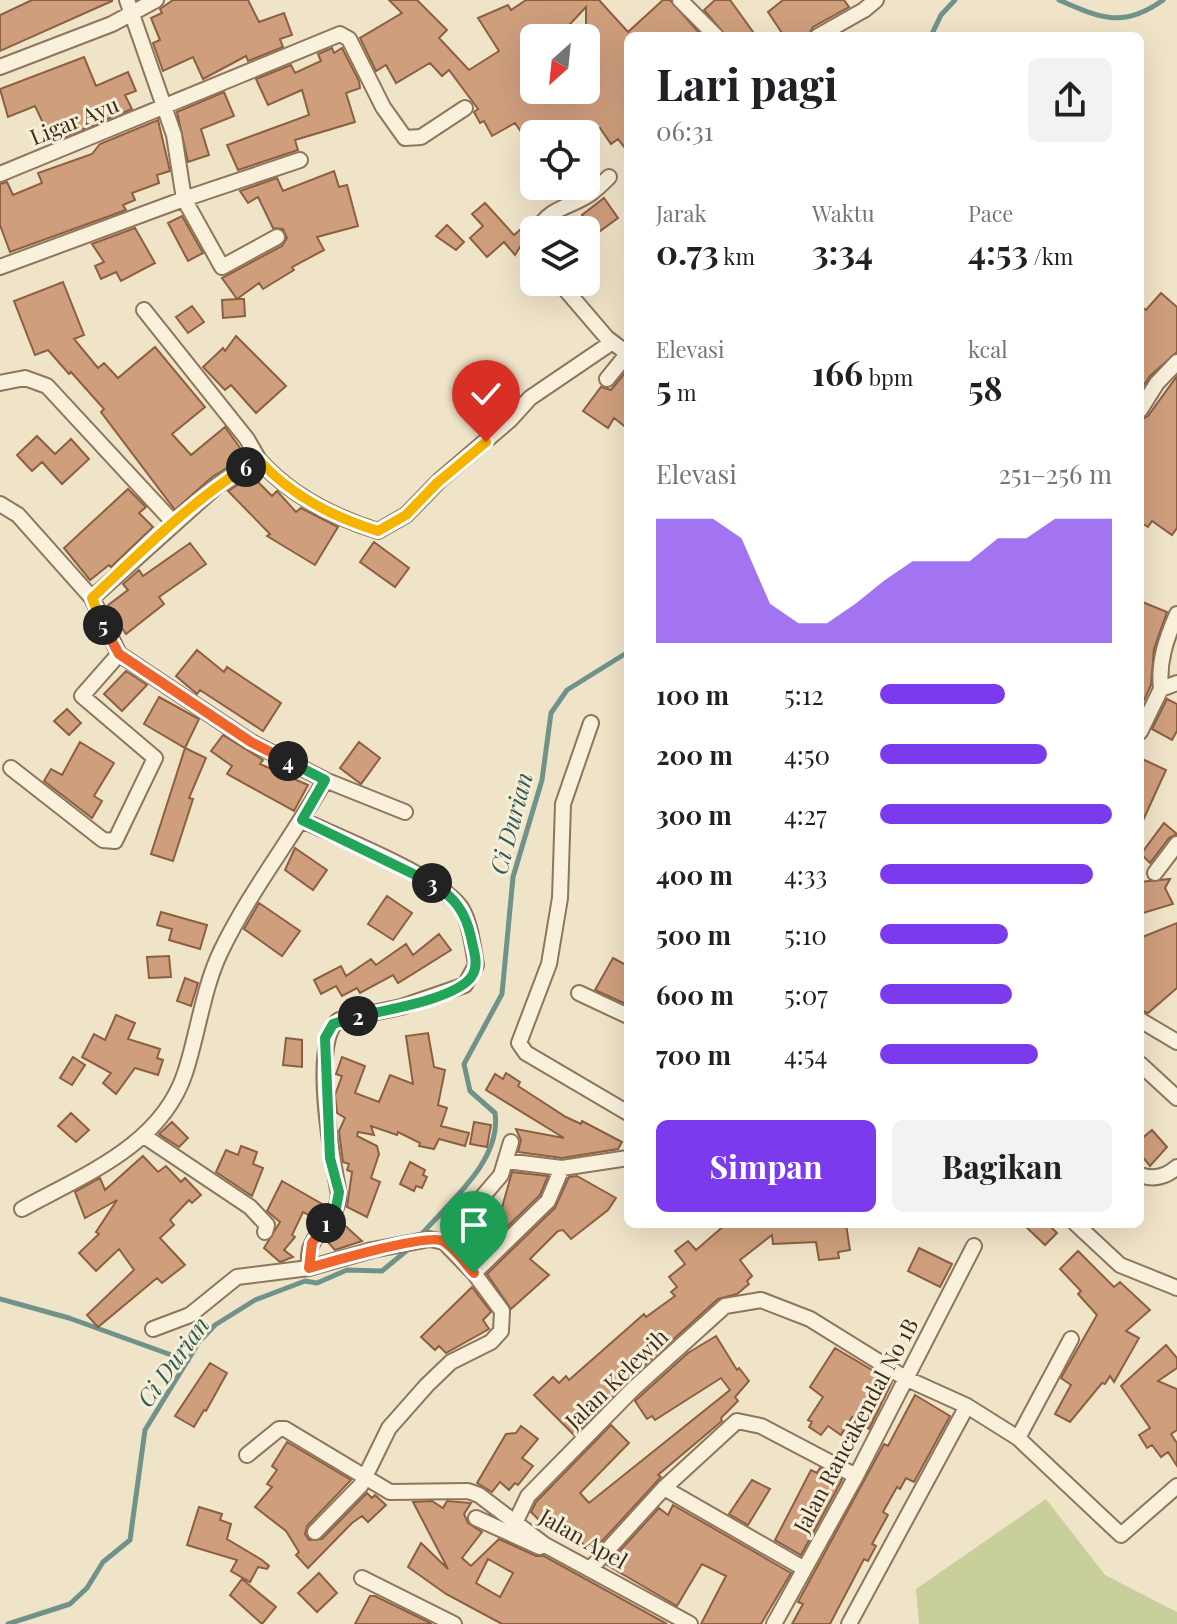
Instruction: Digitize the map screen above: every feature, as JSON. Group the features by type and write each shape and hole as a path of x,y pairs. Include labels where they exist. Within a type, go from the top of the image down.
{"street":[{"path":"0,67 130,7 156,0"},
{"path":"680,0 712,32"},
{"path":"825,32 876,0"},
{"path":"130,7 165,106 180,164 184,199 218,266 228,266 277,237"},
{"name":"Ligar Ayu","path":"0,174 340,34 349,39 383,107 405,138 421,137 465,108"},
{"path":"0,267 300,160"},
{"path":"551,216 556,210 590,194 609,177"},
{"path":"571,296 611,343 624,351"},
{"path":"144,310 247,439 259,460 296,494 343,521 378,531 406,515 530,398 611,343"},
{"path":"607,379 624,358"},
{"path":"1144,404 1157,383 1177,362"},
{"path":"0,383 25,378 47,386 173,522"},
{"path":"92,598 173,522 218,485 259,460"},
{"path":"0,504 18,515 92,598 119,654 251,742 325,780 405,812"},
{"path":"1144,724 1161,689 1164,648 1177,614"},
{"path":"11,768 103,840 115,841 155,758 82,696 119,654"},
{"path":"1161,689 1177,683"},
{"path":"591,723 563,804 560,898 549,964 519,1043 526,1053 624,1111"},
{"path":"22,1209 119,1157 144,1136 172,1102 185,1076 219,954 325,780"},
{"path":"302,820 425,879 451,895 463,910 476,965 465,985 401,1007 333,1024 325,1038 330,1158 339,1192 336,1208 312,1243 309,1268"},
{"path":"1155,873 1177,844"},
{"path":"579,993 624,1014"},
{"path":"1144,1022 1177,1042"},
{"path":"1144,1068 1177,1098"},
{"path":"144,1136 250,1207 267,1225 265,1232"},
{"path":"153,1329 190,1315 237,1277 309,1268 372,1250 442,1241 491,1189 506,1161 511,1142"},
{"path":"506,1161 562,1168 624,1159"},
{"path":"1144,1176 1169,1175 1177,1167"},
{"path":"474,1273 548,1201 562,1168"},
{"path":"1080,1228 1120,1265 1177,1288"},
{"path":"315,1532 367,1476 389,1428 427,1385 451,1362 491,1342 501,1331 502,1311 474,1273 442,1241"},
{"name":"Jalan Rancakendal No 1B","path":"774,1624 856,1476 974,1246"},
{"name":"Jalan Kelewih","path":"515,1523 528,1496 607,1414 725,1306 771,1301 810,1319 905,1378"},
{"path":"1018,1438 1071,1339"},
{"path":"905,1378 967,1406 1018,1438 1121,1535 1177,1486"},
{"path":"849,1624 967,1406"},
{"path":"591,1568 664,1488 737,1421 761,1426 856,1476"},
{"name":"Jalan Apel","path":"247,1455 279,1429 285,1429 390,1492 468,1491 545,1545 690,1624"},
{"path":"664,1488 803,1568"},
{"path":"476,1518 534,1547 545,1545"},
{"path":"362,1578 454,1624"}],"green space":[{"path":"1046,1499 1105,1575 1177,1612 1177,1624 919,1624 916,1589"}],"building":[{"path":"32,0 112,1 0,51 0,15"},
{"path":"173,0 248,0 259,22 284,13 292,35 280,39 283,47 248,61 246,56 203,79 193,57 163,71 153,43 160,40 151,18 162,13 160,9"},
{"path":"389,0 417,0 447,30 439,38 469,70 499,51 478,18 508,5 511,10 526,0 599,0 628,32 624,32 624,147 618,139 611,144 600,128 600,120 520,120 520,130 515,123 492,136 484,121 480,123 474,112 478,109 449,70 442,76 430,63 396,83 386,65 376,71 360,38 402,13"},
{"path":"663,0 670,0 698,32 628,32"},
{"path":"715,0 730,0 753,32 723,32 704,10"},
{"path":"783,0 844,0 849,7 813,27 810,32 781,32 768,12"},
{"path":"332,48 334,53 342,48 359,81 360,88 346,93 355,122 295,140 298,150 238,170 227,145 309,115 302,90 268,105 256,79 291,65 295,73 321,61 318,54"},
{"path":"84,57 96,86 128,72 136,91 125,95 132,109 52,142 35,106 8,117 0,89"},
{"path":"224,92 234,116 201,129 209,155 188,162 177,112"},
{"path":"158,120 170,171 157,175 159,183 132,193 135,200 123,205 126,210 10,252 0,225 0,184 7,182 13,195 42,183 38,173 92,154 100,144"},
{"path":"334,171 339,187 347,185 358,226 317,237 324,250 292,267 294,270 263,289 259,283 237,299 222,278 282,246 287,238 283,229 273,228 258,197 248,203 240,191 277,178 283,191"},
{"path":"604,198 618,218 600,231 600,216 582,215"},
{"path":"485,203 514,235 520,230 520,247 515,255 504,242 487,257 470,238 483,226 472,214"},
{"path":"182,216 203,253 188,261 168,223"},
{"path":"447,225 464,242 456,250 436,236"},
{"path":"135,228 155,263 121,281 116,272 101,279 95,266 104,262 92,244"},
{"path":"63,282 84,335 74,339 98,368 104,363 118,378 155,347 205,407 172,434 191,455 225,427 243,452 235,458 238,461 212,477 175,510 101,412 104,409 71,372 69,374 48,350 35,355 14,301"},
{"path":"1161,293 1177,307 1177,352 1144,385 1144,309"},
{"path":"244,299 245,316 223,318 222,300"},
{"path":"192,306 204,322 188,333 176,317"},
{"path":"236,336 286,386 256,413 231,385 225,390 203,367 223,348 225,351"},
{"path":"624,374 624,426 614,418 608,428 583,411 601,387 611,390"},
{"path":"1177,376 1177,528 1172,535 1152,521 1148,527 1144,524 1144,418"},
{"path":"37,436 55,454 71,439 89,459 62,484 42,462 32,471 17,455"},
{"path":"252,476 272,496 277,491 296,512 301,508 338,527 315,565 267,536 270,534 228,491"},
{"path":"128,489 146,507 139,513 153,527 111,567 109,565 90,580 64,548"},
{"path":"374,542 409,568 395,587 360,562"},
{"path":"190,543 206,564 159,597 164,604 126,634 107,606 128,590 123,584 139,570 143,576"},
{"path":"1144,603 1167,612 1154,649 1151,685 1144,700"},
{"path":"197,650 224,672 227,667 281,703 263,731 200,690 197,694 176,676"},
{"path":"126,671 147,685 122,711 104,694"},
{"path":"159,697 199,719 185,748 144,724"},
{"path":"1167,699 1177,704 1177,731 1172,740 1152,729"},
{"path":"67,709 81,723 69,735 54,721"},
{"path":"223,735 263,760 260,764 308,785 294,811 227,774 232,766 211,751"},
{"path":"80,742 114,763 94,796 102,801 92,818 44,781 51,769 62,775"},
{"path":"359,742 380,758 361,784 340,768"},
{"path":"185,748 206,758 189,798 193,799 173,861 151,854"},
{"path":"1144,760 1166,770 1144,818"},
{"path":"1164,823 1177,834 1169,838 1150,863 1144,857 1144,850"},
{"path":"295,848 327,870 313,890 285,870"},
{"path":"1170,879 1165,888 1173,904 1144,913 1144,882"},
{"path":"387,896 412,913 393,940 368,924"},
{"path":"259,903 300,931 282,956 244,929"},
{"path":"161,912 207,925 200,949 169,940 172,929 157,925"},
{"path":"1177,923 1177,988 1148,1013 1144,1012 1144,936"},
{"path":"439,934 451,950 398,983 393,975 360,993 357,988 342,996 336,986 321,994 314,980 341,966 346,976 371,959 376,965 406,944 413,955"},
{"path":"169,956 171,977 149,978 147,957"},
{"path":"613,958 624,964 624,1003 595,990"},
{"path":"185,978 198,983 191,1006 177,1001"},
{"path":"116,1015 135,1023 128,1039 160,1049 157,1058 163,1060 158,1075 135,1068 116,1094 103,1083 111,1073 82,1057 94,1034 105,1040"},
{"path":"428,1033 434,1067 445,1070 438,1105 447,1108 441,1126 469,1133 465,1146 439,1139 434,1149 419,1146 420,1143 398,1132 397,1135 371,1126 374,1135 358,1132 357,1136 377,1146 379,1154 371,1178 380,1182 367,1217 347,1207 352,1172 347,1170 349,1164 343,1162 339,1131 345,1118 337,1113 335,1095 342,1076 336,1074 342,1057 365,1066 355,1093 379,1102 390,1075 413,1084 406,1036"},
{"path":"286,1038 302,1040 302,1067 283,1065"},
{"path":"73,1057 85,1065 72,1085 60,1078"},
{"path":"506,1073 520,1082 518,1086 566,1117 581,1124 582,1121 622,1142 618,1149 562,1158 518,1152 521,1140 516,1129 564,1138 486,1090 495,1074 503,1079"},
{"path":"71,1113 89,1130 76,1142 58,1126"},
{"path":"172,1122 188,1138 179,1147 159,1134"},
{"path":"474,1122 491,1125 487,1147 470,1144"},
{"path":"1152,1130 1167,1147 1150,1166 1144,1159 1144,1137"},
{"path":"241,1146 257,1152 253,1164 263,1168 252,1196 216,1172 226,1150 238,1155"},
{"path":"143,1156 158,1172 166,1166 181,1182 185,1178 201,1195 192,1203 189,1200 170,1220 174,1225 160,1238 185,1265 162,1283 157,1278 98,1327 87,1315 134,1270 119,1249 96,1271 79,1253 99,1234 96,1232 117,1200 85,1218 75,1192 100,1178 105,1190"},
{"path":"410,1162 425,1170 423,1175 427,1177 422,1188 416,1186 414,1191 400,1184"},
{"path":"512,1172 548,1176 540,1195 479,1254 471,1247 466,1251 458,1242 487,1206 501,1211"},
{"path":"577,1176 616,1198 608,1210 571,1239 563,1230 558,1231 530,1259 549,1275 511,1309 487,1274 555,1208 569,1177"},
{"path":"282,1181 322,1204 315,1218 303,1212 292,1235 295,1237 284,1250 293,1257 280,1262 264,1248 280,1222 267,1211"},
{"path":"341,1222 362,1241 335,1250 326,1240"},
{"path":"721,1228 847,1228 850,1250 838,1252 839,1258 819,1260 816,1242 773,1244 772,1235 740,1260 752,1276 747,1281 749,1284 737,1294 718,1299 626,1382 574,1435 534,1395 553,1377 559,1383 566,1376 569,1380 644,1314 646,1317 675,1296 671,1292 677,1287 669,1277 685,1264 675,1251 688,1241 696,1250"},
{"path":"1027,1228 1052,1228 1057,1233 1045,1245"},
{"path":"919,1248 952,1264 940,1287 908,1271"},
{"path":"1078,1251 1114,1287 1120,1282 1150,1310 1126,1331 1139,1338 1114,1382 1110,1376 1105,1384 1102,1383 1070,1422 1055,1414 1071,1385 1061,1378 1097,1315 1078,1294 1081,1291 1060,1269"},
{"path":"472,1287 491,1312 483,1320 489,1329 446,1353 439,1346 435,1350 421,1337"},
{"path":"716,1336 737,1370 739,1368 749,1381 735,1397 738,1401 721,1418 722,1421 658,1475 661,1477 592,1552 554,1518 545,1526 531,1512 536,1502 611,1425 629,1443 580,1493 589,1503 730,1390 721,1378 655,1420 652,1416 647,1419 635,1401 688,1353"},
{"path":"1166,1345 1177,1358 1177,1368 1158,1381 1177,1389 1177,1430 1171,1434 1177,1443 1177,1466 1168,1452 1161,1457 1152,1445 1147,1448 1139,1435 1150,1428 1121,1386"},
{"path":"835,1348 892,1382 869,1429 852,1417 841,1435 828,1426 821,1435 809,1427 812,1422 808,1420 823,1397 810,1387"},
{"path":"210,1363 227,1373 194,1427 175,1416"},
{"path":"915,1395 950,1416 914,1482 906,1478 900,1489 897,1487 883,1512 888,1515 872,1544 876,1546 868,1561 864,1559 830,1624 792,1624 803,1604 798,1602 884,1444 888,1446"},
{"path":"521,1426 538,1439 522,1458 533,1466 518,1485 515,1483 509,1490 500,1482 492,1492 477,1483 506,1434 516,1433"},
{"path":"287,1442 351,1480 307,1526 305,1534 309,1540 322,1539 367,1493 372,1498 375,1495 386,1505 368,1522 362,1516 352,1523 308,1568 296,1555 299,1552 286,1531 255,1507 272,1487 267,1484 277,1470 272,1466"},
{"path":"820,1468 842,1480 801,1555 775,1540 811,1470 817,1473"},
{"path":"752,1480 770,1489 748,1525 729,1514"},
{"path":"432,1501 443,1508 447,1501 471,1503 464,1514 468,1523 482,1532 462,1558 471,1566 499,1539 536,1556 544,1556 667,1624 502,1624 446,1594 408,1567 421,1543 448,1569 413,1502","holes":["488,1559 513,1573 500,1597 476,1583"]},
{"path":"673,1505 791,1573 761,1624 701,1624 726,1576 702,1564 677,1606 607,1565 659,1508 668,1515"},
{"path":"199,1507 222,1514 220,1520 231,1524 227,1539 262,1560 269,1566 267,1569 258,1567 250,1582 231,1571 237,1560 187,1545"},
{"path":"319,1573 337,1593 317,1612 298,1593"},
{"path":"242,1579 276,1607 262,1624 230,1595"},
{"path":"370,1596 375,1596 432,1624 355,1624"}],"waterway":[{"name":"Ci Durian","path":"933,32 941,15 955,0"},
{"name":"Ci Durian","path":"1059,0 1111,18 1136,15 1163,0"},
{"name":"Ci Durian","path":"420,1236 471,1180 490,1148 495,1131 495,1113 470,1091 464,1064 502,994 513,877 542,780 551,713 567,690 624,654"},
{"name":"Ci Durian","path":"8,1624 70,1604 87,1588 103,1562 130,1540 145,1430 199,1342 215,1325 255,1300 305,1281 317,1283 347,1270 382,1271 411,1247"},
{"path":"0,1299 69,1318 188,1361"}],"route":[{"path":"474,1273 444,1242 430,1239 393,1249 372,1250 309,1268 312,1243 336,1208 339,1192 330,1158 325,1038 339,1020 401,1007 465,985 473,976 476,965 463,910 451,895 425,879 302,820 325,780 251,742 119,654 92,598 173,522 218,485 259,460 296,494 343,521 378,531 406,515 440,480 486,442"}]}
